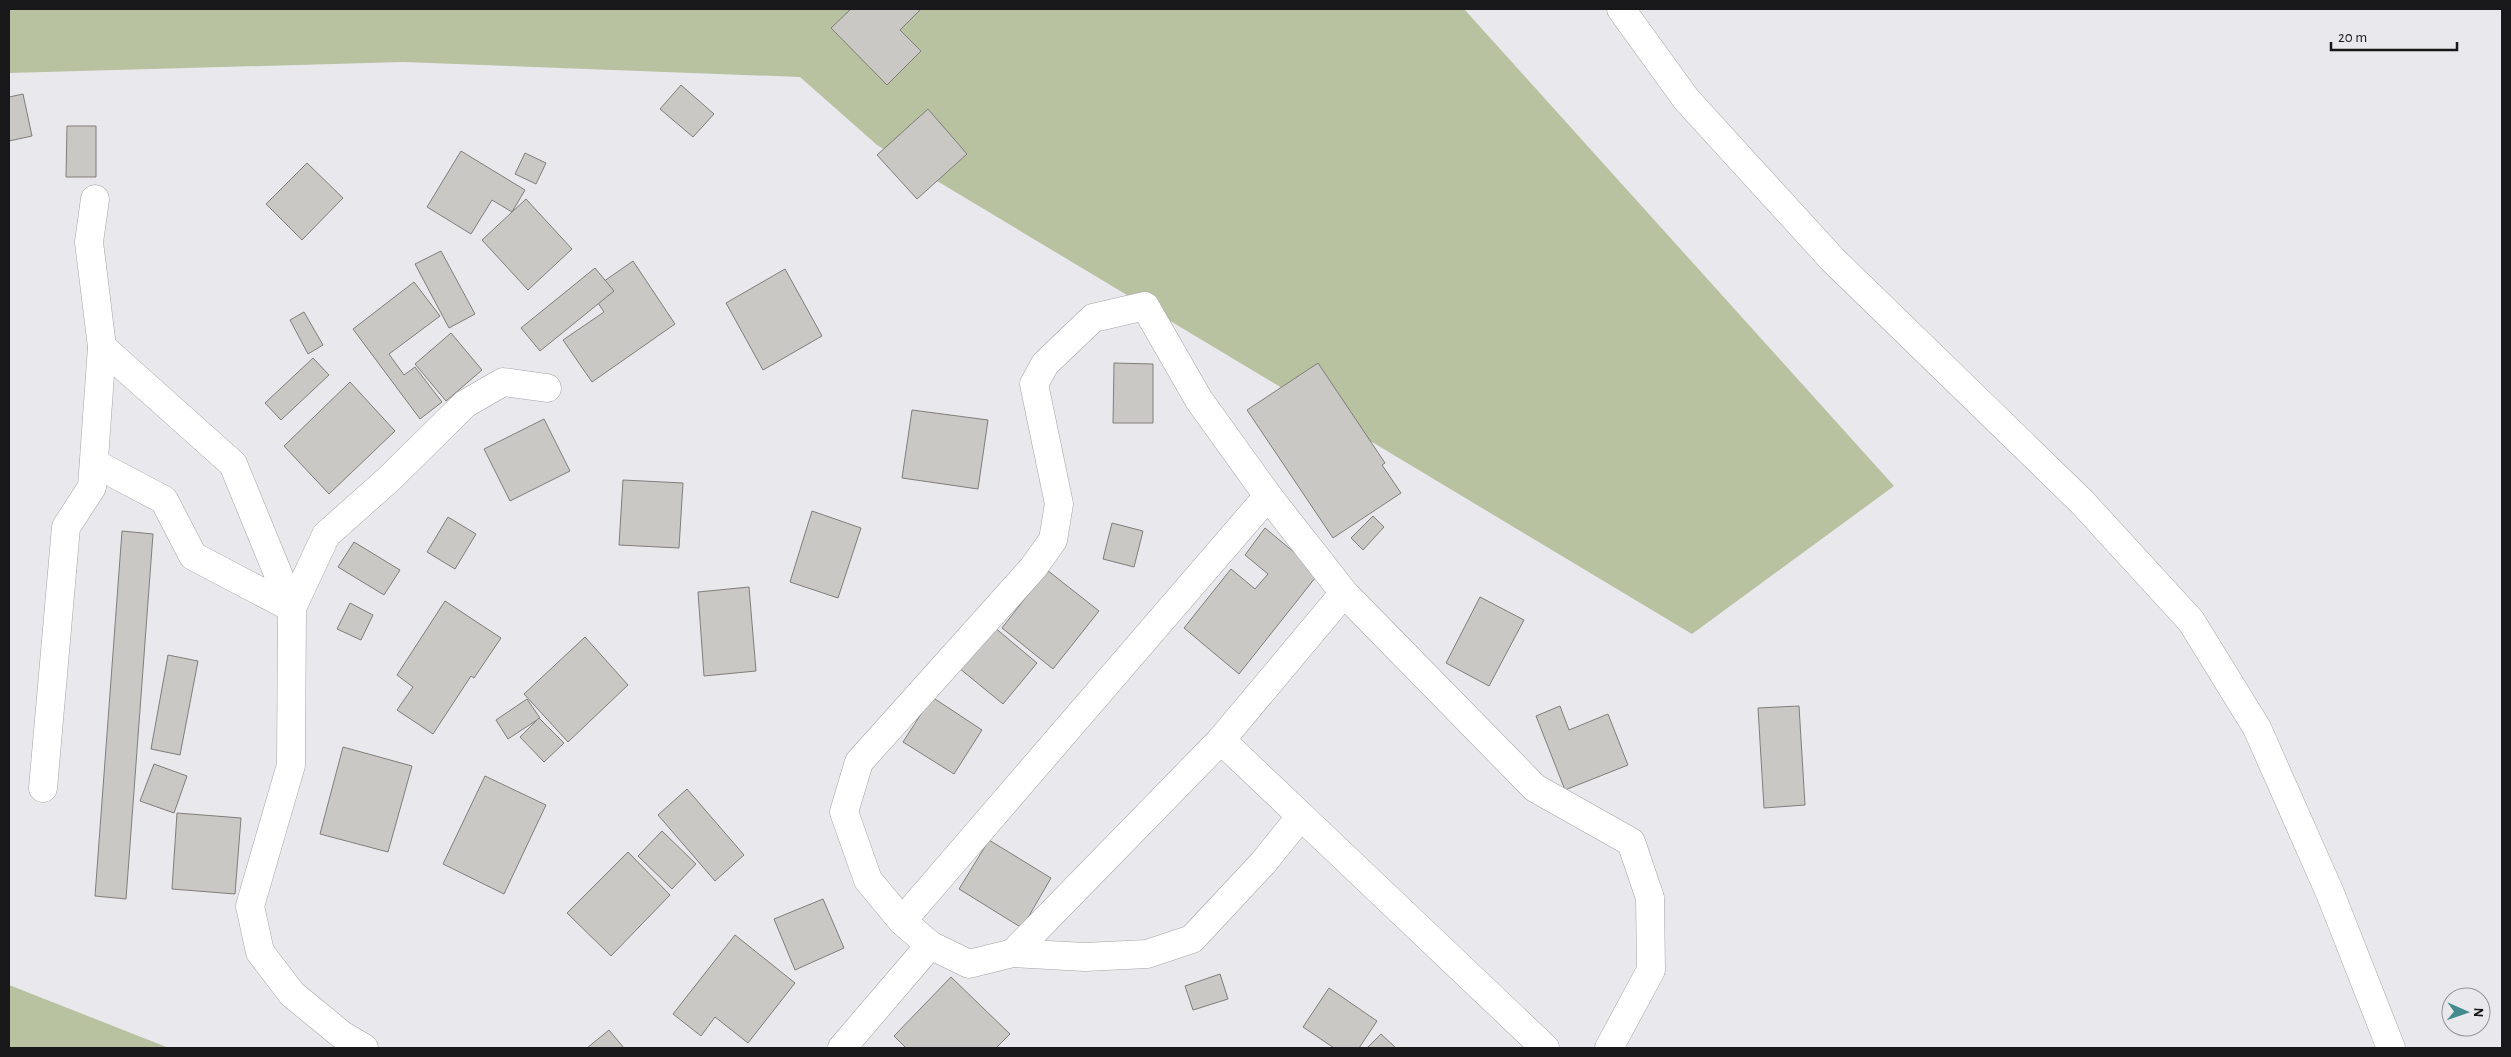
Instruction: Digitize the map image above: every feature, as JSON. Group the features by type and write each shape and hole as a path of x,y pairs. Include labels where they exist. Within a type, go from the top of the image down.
{"street":[{"path":"1621,9 1686,99 1833,260 2082,502 2191,621 2257,728 2330,892 2391,1048"},
{"path":"43,788 66,527 92,488 102,347 89,242 95,199"},
{"path":"1301,816 1263,863 1192,939 1147,954 1085,958 1013,953 969,964 930,945 902,920 868,880 844,812 860,762 1034,568 1053,540 1059,504 1034,384 1046,364 1093,318 1145,306 1199,400 1268,496 1344,593 1535,788 1630,842 1650,898 1650,970 1609,1048"},
{"path":"102,347 233,464 292,608 291,765 250,906 260,952 292,994 342,1035 364,1048"},
{"path":"292,608 326,534 390,478 465,404 503,382 546,388"},
{"path":"94,463 164,500 193,556 292,608"},
{"path":"902,920 1268,496"},
{"path":"1013,953 1221,740 1344,593"},
{"path":"1221,740 1545,1048"},
{"path":"842,1048 930,945"}],"green space":[{"path":"9,9 1464,9 1894,486 1692,634 877,145 800,77 403,62 9,73"},
{"path":"9,985 169,1048 9,1048"}],"building":[{"path":"851,9 921,9 900,30 921,51 887,85 831,28"},
{"path":"681,85 714,114 693,137 660,109"},
{"path":"23,94 32,136 9,141 9,97"},
{"path":"928,109 967,154 917,199 877,155"},
{"path":"67,126 96,126 96,177 66,177"},
{"path":"461,151 525,190 512,212 492,200 471,234 427,207"},
{"path":"525,153 546,163 536,184 515,174"},
{"path":"307,163 343,198 302,240 266,204"},
{"path":"526,199 572,249 528,290 482,240"},
{"path":"441,251 475,314 449,328 415,264"},
{"path":"633,261 675,324 592,382 563,340 604,312 590,291"},
{"path":"595,268 614,291 540,351 521,328"},
{"path":"785,269 822,336 763,370 726,303"},
{"path":"414,282 440,316 389,354 404,375 415,367 442,402 420,419 353,329"},
{"path":"304,312 323,345 308,354 290,320"},
{"path":"451,333 482,370 446,401 415,364"},
{"path":"313,358 329,375 281,420 265,403"},
{"path":"1114,363 1153,364 1153,423 1113,423"},
{"path":"1318,363 1385,463 1382,465 1401,493 1333,538 1247,410"},
{"path":"350,382 395,431 329,494 284,446"},
{"path":"912,410 988,420 978,489 902,478"},
{"path":"544,419 570,471 510,501 484,449"},
{"path":"623,480 683,483 679,548 619,545"},
{"path":"812,511 861,528 838,598 790,582"},
{"path":"1373,516 1384,527 1363,550 1351,538"},
{"path":"448,517 476,534 455,569 427,552"},
{"path":"1112,523 1143,531 1134,567 1103,559"},
{"path":"1265,528 1319,573 1239,674 1184,628 1231,569 1255,589 1268,574 1245,555"},
{"path":"122,531 153,534 126,899 95,896"},
{"path":"354,542 400,570 384,595 338,567"},
{"path":"1047,570 1099,611 1053,669 1002,628"},
{"path":"749,587 756,671 704,676 698,592"},
{"path":"1480,597 1524,620 1489,686 1446,663"},
{"path":"445,601 501,638 474,678 471,676 433,734 397,710 413,687 397,675"},
{"path":"350,603 373,615 361,640 337,629"},
{"path":"994,627 1037,663 1003,704 959,668"},
{"path":"585,637 628,685 568,742 524,694"},
{"path":"168,655 198,661 180,755 151,749"},
{"path":"932,697 982,730 954,774 903,742"},
{"path":"527,699 540,718 508,739 496,720"},
{"path":"1560,706 1569,730 1608,714 1628,765 1565,790 1536,716"},
{"path":"1799,706 1805,805 1764,808 1758,708"},
{"path":"539,718 564,743 544,762 520,737"},
{"path":"343,747 412,766 388,852 320,834"},
{"path":"154,764 187,776 174,813 140,801"},
{"path":"485,776 546,805 504,894 443,864"},
{"path":"687,789 744,855 715,881 658,815"},
{"path":"177,813 241,818 235,894 172,889"},
{"path":"662,831 696,864 672,889 638,856"},
{"path":"989,840 1051,878 1022,928 959,889"},
{"path":"628,852 670,895 611,956 567,913"},
{"path":"823,899 844,948 795,970 774,919"},
{"path":"735,935 795,983 748,1043 715,1017 701,1036 673,1014"},
{"path":"1220,974 1228,999 1193,1010 1185,986"},
{"path":"951,977 1010,1034 996,1048 906,1048 894,1036"},
{"path":"1329,988 1377,1021 1359,1048 1334,1048 1303,1027"},
{"path":"609,1030 624,1048 587,1048"},
{"path":"1381,1034 1396,1048 1367,1048"}]}
